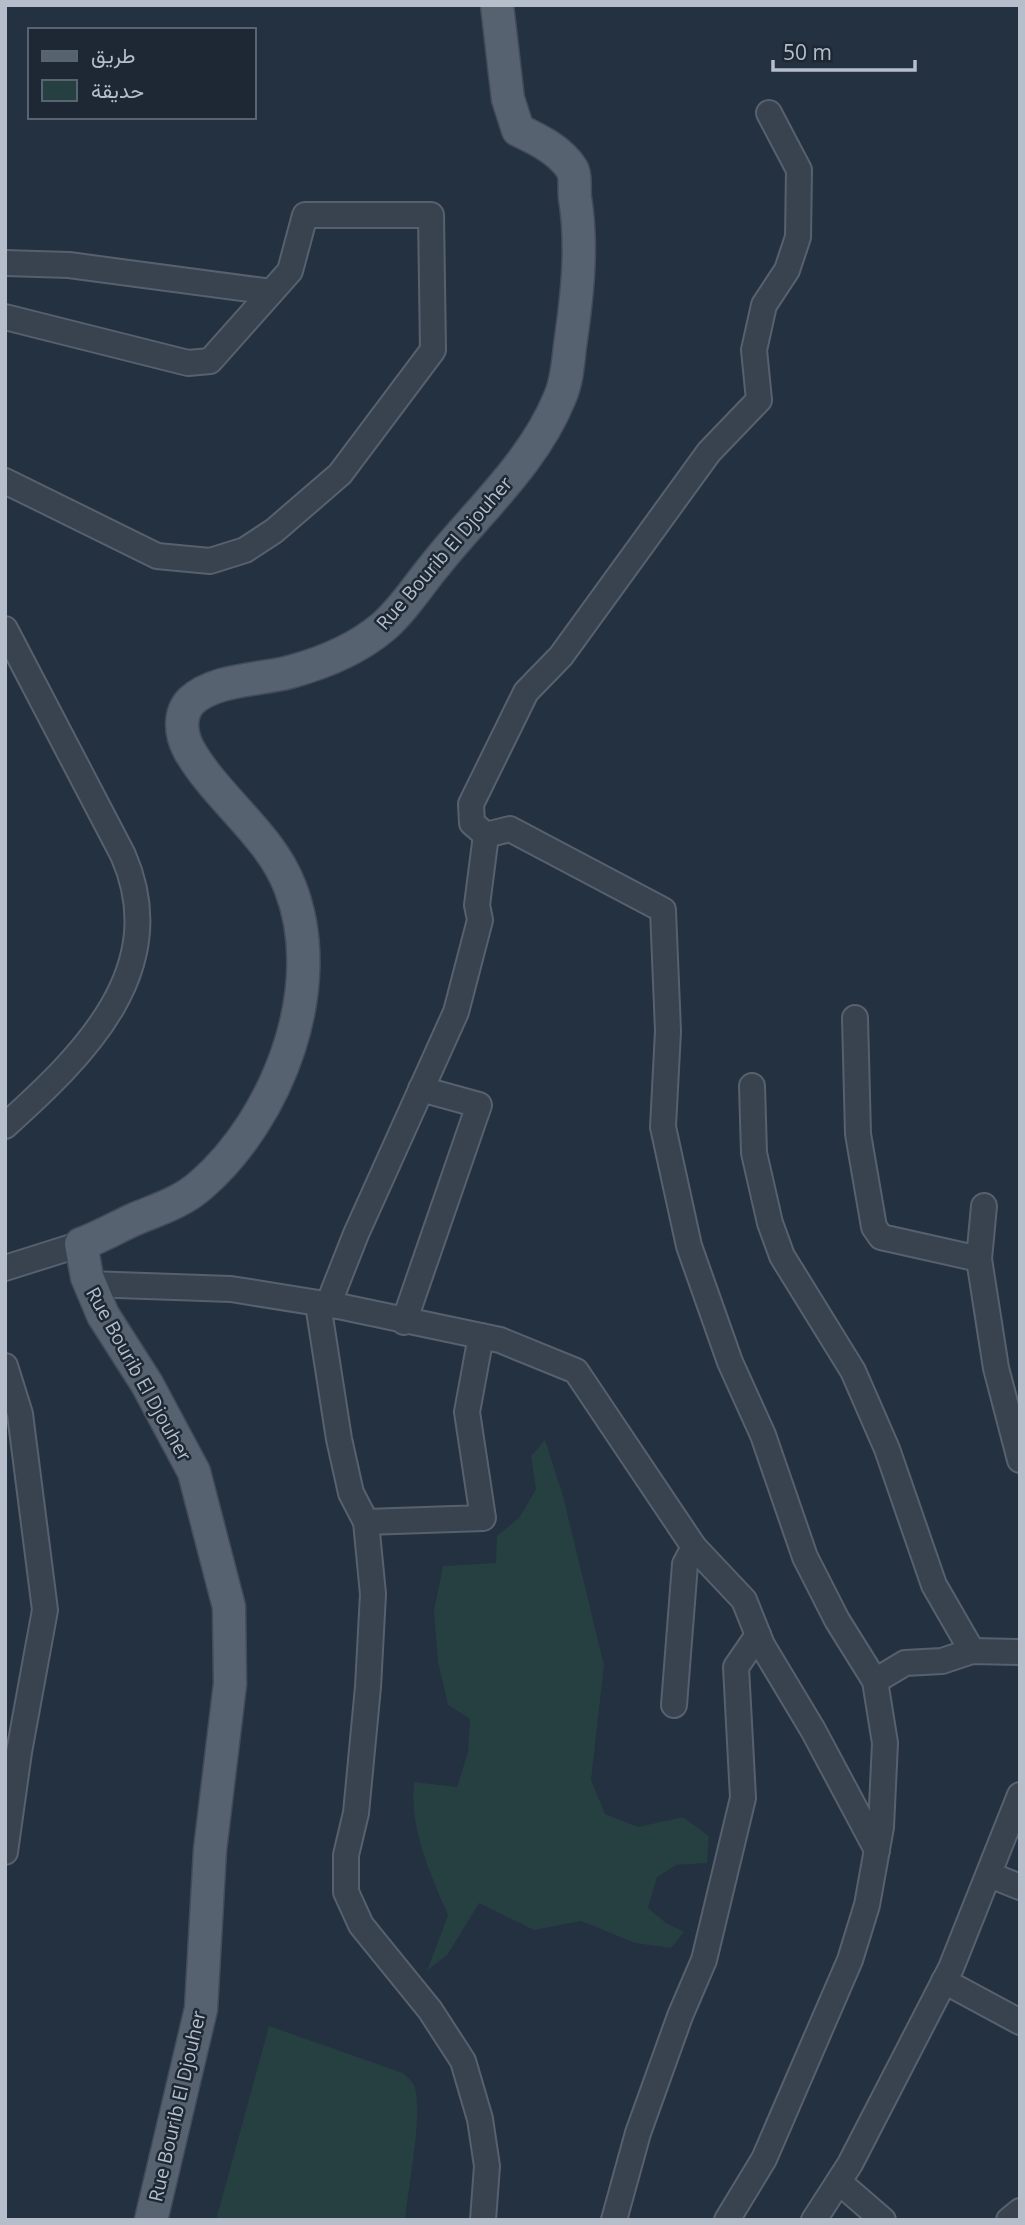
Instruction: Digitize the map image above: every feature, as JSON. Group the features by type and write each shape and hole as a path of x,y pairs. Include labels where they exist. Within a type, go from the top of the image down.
{"main road":[{"name":"Rue Bourib El Djouher","path":"151,2220 201,2009 209,1863 230,1685 229,1607 194,1472 147,1384 103,1315 89,1284 81,1244 184,1198 227,1159 252,1125 274,1084 302,989 302,931 289,884 255,832 217,789 189,750 183,735 185,711 191,702 213,690 308,667 347,650 383,627 534,446 562,395 579,265 579,214 573,170 544,142 518,130 508,99 497,5"}],"street":[{"path":"486,835 472,823 471,804 526,692 561,656 709,452 759,400 754,350 764,305 787,270 798,237 799,170 769,113"},
{"path":"5,317 188,363 210,361 290,271 305,215 430,215 433,350 340,474 274,531 246,550 210,561 157,556 5,481"},
{"path":"5,263 68,265 271,292"},
{"path":"5,629 115,838 132,874 139,910 134,961 117,1001 55,1078 5,1126"},
{"path":"486,835 510,829 663,910 668,1031 663,1127 689,1246 730,1362 764,1435 805,1557 837,1620 875,1681 885,1743 883,1810 867,1905 849,1960 764,2159 727,2220"},
{"path":"483,2220 487,2186 484,2143 477,2104 463,2061 430,2010 367,1933 346,1892 346,1855 356,1813 373,1594 366,1522 351,1493 338,1439 323,1304 441,1051 467,979 480,920 477,905 486,835"},
{"path":"855,1018 858,1133 874,1227 881,1237 979,1259"},
{"path":"752,1086 754,1153 770,1223 782,1256 853,1371 887,1449 934,1585 972,1651"},
{"path":"404,1322 479,1105 421,1089"},
{"path":"984,1206 979,1259 996,1368 1020,1460"},
{"path":"5,1268 81,1244"},
{"path":"89,1284 231,1289 323,1304 517,1345 576,1371 694,1547 744,1600 758,1635 813,1730 877,1850"},
{"path":"366,1522 483,1518 467,1412 481,1336"},
{"path":"5,1366 20,1414 45,1610 19,1752 5,1852"},
{"path":"674,1705 683,1577 685,1564 694,1547"},
{"path":"614,2220 638,2133 680,2016 704,1960 743,1798 736,1667 758,1635"},
{"path":"875,1681 905,1663 942,1661 972,1651 1020,1653"},
{"path":"814,2220 839,2182 944,1981 990,1875 1020,1795"},
{"path":"990,1875 1020,1887"},
{"path":"944,1981 1020,2022"},
{"path":"839,2182 883,2220"},
{"path":"1009,2220 1020,2211"}],"green space":[{"path":"545,1440 563,1496 604,1665 591,1780 605,1814 638,1827 683,1817 709,1836 707,1863 676,1865 657,1877 648,1908 666,1923 684,1932 671,1948 635,1943 581,1921 534,1930 479,1903 448,1954 427,1971 448,1915 422,1850 413,1799 414,1782 457,1787 468,1752 470,1719 448,1705 438,1662 434,1610 443,1566 496,1563 497,1536 519,1518 536,1489 531,1456"},
{"path":"269,2026 403,2073 413,2083 417,2096 416,2130 405,2220 216,2220"}]}
